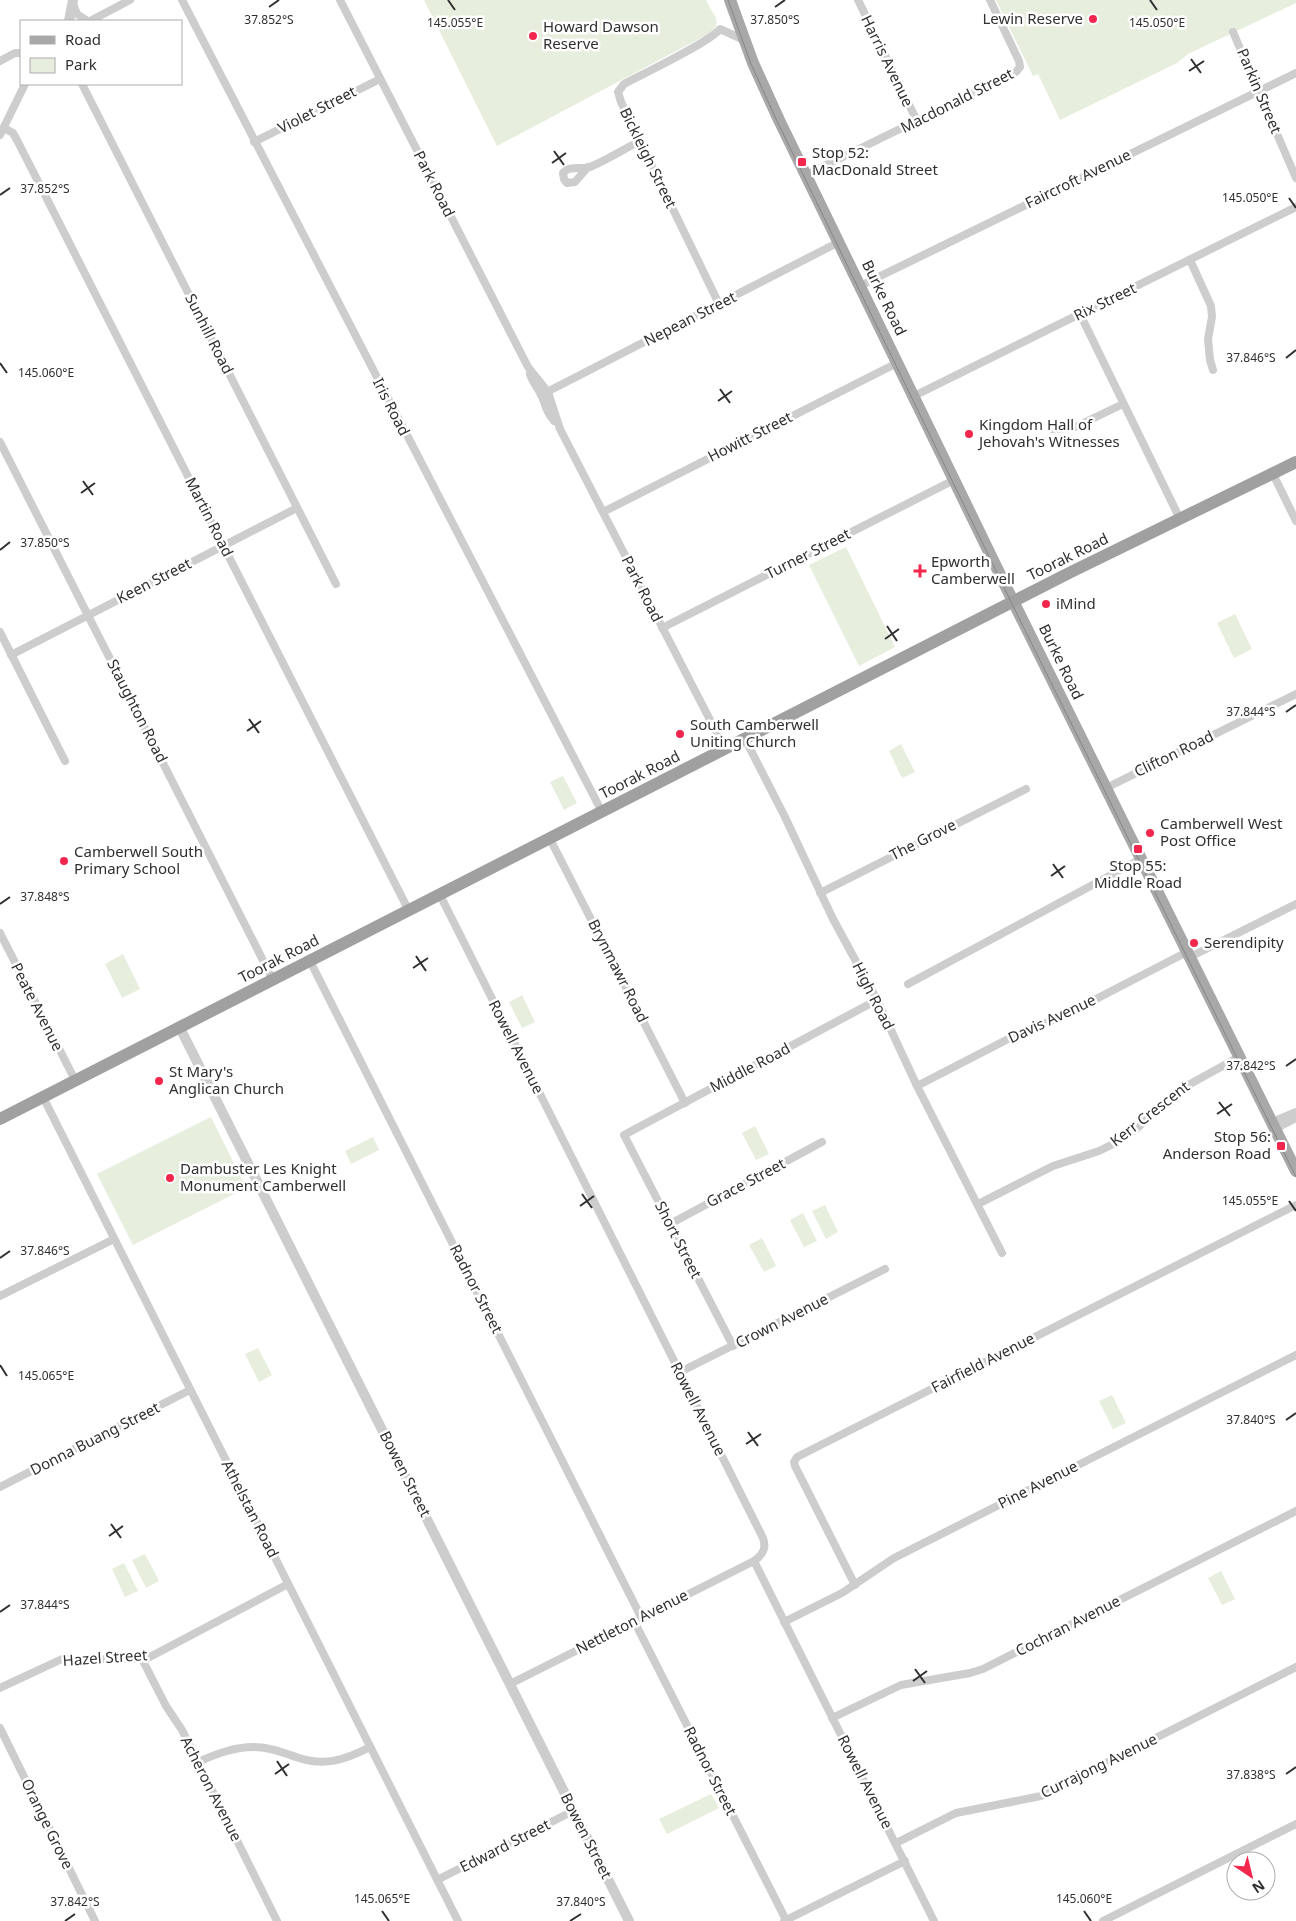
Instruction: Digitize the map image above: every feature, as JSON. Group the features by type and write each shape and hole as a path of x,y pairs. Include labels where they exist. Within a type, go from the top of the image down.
{"highway":[{"name":"Toorak Road","path":"0,1119 1014,602 1296,462"}],"main road":[{"name":"Burke Road","path":"733,2 744,40 768,97 954,480 1296,1171"}],"street":[{"path":"72,1 77,14 88,20 130,0"},
{"name":"Iris Road","path":"182,0 602,812"},
{"name":"Park Road","path":"340,0 528,367 534,385 544,393 548,413 560,429 725,749"},
{"name":"Harris Avenue","path":"858,0 917,121"},
{"name":"Macdonald Street","path":"806,175 1012,75 1020,67 1020,61 990,0"},
{"path":"62,20 72,1"},
{"path":"69,20 72,1"},
{"name":"Bickleigh Street","path":"719,304 618,94 619,89 624,84 713,35 720,29 744,40"},
{"name":"Parkin Street","path":"1233,32 1296,178"},
{"path":"0,61 14,53 20,52"},
{"name":"Faircroft Avenue","path":"860,286 1296,73"},
{"name":"Violet Street","path":"254,142 380,79"},
{"path":"2,132 25,85"},
{"name":"Sunhill Road","path":"83,85 336,584"},
{"name":"Martin Road","path":"2,132 13,133 18,142 409,911"},
{"path":"588,167 640,141"},
{"name":"Rix Street","path":"914,396 1296,206"},
{"name":"Nepean Street","path":"544,393 839,242"},
{"path":"1190,260 1211,306 1212,317 1208,338 1213,370"},
{"path":"1080,314 1180,520"},
{"name":"Howitt Street","path":"602,512 897,362"},
{"path":"1052,429 1073,428 1123,404"},
{"name":"Staughton Road","path":"0,442 273,980"},
{"path":"1273,474 1296,521"},
{"name":"Turner Street","path":"662,628 954,480"},
{"name":"Keen Street","path":"11,654 297,508"},
{"path":"0,632 65,761"},
{"name":"Clifton Road","path":"1106,788 1296,694"},
{"name":"High Road","path":"745,739 784,815 820,893 877,1000 917,1086 1002,1253"},
{"name":"The Grove","path":"820,893 1026,788"},
{"name":"Brynmawr Road","path":"550,839 685,1103"},
{"path":"908,984 1141,859"},
{"name":"Rowell Avenue","path":"440,895 763,1538 763,1553 754,1561 934,1921"},
{"name":"Davis Avenue","path":"917,1086 1012,1037 1065,1015 1296,904"},
{"name":"Peate Avenue","path":"0,933 75,1080"},
{"name":"Radnor Street","path":"310,961 638,1619 785,1921"},
{"name":"Middle Road","path":"624,1136 877,1000"},
{"name":"Bowen Street","path":"180,1028 629,1921"},
{"name":"Kerr Crescent","path":"978,1204 1053,1166 1115,1144 1135,1130 1181,1089 1239,1057"},
{"name":"Athelstan Road","path":"43,1097 458,1921"},
{"path":"1273,1126 1296,1112"},
{"path":"1273,1126 1296,1118"},
{"name":"Short Street","path":"624,1136 733,1346"},
{"name":"Grace Street","path":"670,1224 822,1142"},
{"name":"Fairfield Avenue","path":"855,1585 795,1466 794,1462 797,1457 1296,1205"},
{"path":"0,1296 114,1239"},
{"name":"Crown Avenue","path":"680,1372 885,1269"},
{"name":"Pine Avenue","path":"784,1622 855,1585 894,1558 1296,1355"},
{"name":"Donna Buang Street","path":"0,1487 190,1390"},
{"name":"Cochran Avenue","path":"832,1718 902,1685 983,1669 1296,1511"},
{"name":"Nettleton Avenue","path":"510,1684 754,1561"},
{"name":"Hazel Street","path":"0,1688 62,1659 142,1659 152,1656 288,1584"},
{"name":"Acheron Avenue","path":"142,1659 198,1762 277,1921"},
{"name":"Currajong Avenue","path":"896,1843 956,1813 1041,1796 1296,1667"},
{"name":"Orange Grove","path":"0,1728 95,1921"},
{"path":"198,1762 227,1750 256,1747 276,1750 305,1760 331,1761 347,1759 370,1747"},
{"name":"Edward Street","path":"437,1880 573,1811"},
{"path":"1103,1921 1296,1824"},
{"path":"785,1921 904,1861"}],"green space":[{"path":"424,0 706,0 715,15 717,23 710,33 497,146"},
{"name":"Lewin Reserve","path":"996,0 1296,0 1296,3 1188,54 1177,63 1060,120 1038,74 1033,76"},
{"path":"846,547 895,647 859,666 809,565"},
{"path":"1235,614 1252,649 1234,658 1217,623"},
{"path":"901,744 915,772 902,778 889,751"},
{"path":"563,776 577,803 564,810 550,782"},
{"path":"123,954 140,989 122,998 105,964"},
{"path":"522,995 535,1022 522,1028 509,1002"},
{"path":"211,1117 246,1188 133,1245 97,1174"},
{"path":"755,1126 769,1154 756,1160 742,1133"},
{"path":"373,1137 379,1150 351,1164 345,1151"},
{"path":"825,1205 838,1232 826,1239 812,1211"},
{"path":"803,1213 817,1241 804,1247 790,1220"},
{"path":"762,1238 776,1266 764,1272 749,1245"},
{"path":"258,1348 272,1375 259,1382 245,1354"},
{"path":"1112,1395 1126,1423 1113,1429 1099,1401"},
{"path":"145,1554 159,1581 146,1588 132,1560"},
{"path":"124,1563 138,1591 125,1597 112,1569"},
{"path":"1221,1571 1235,1599 1222,1605 1208,1578"},
{"path":"711,1794 719,1808 667,1834 659,1819"}],"tram line":[{"path":"728,0 751,64 777,121 1017,614 1296,1177"}],"place":[{"name":"Lewin Reserve","path":"1093,19"},
{"name":"Howard Dawson Reserve","path":"533,36"},
{"name":"Stop 52: MacDonald Street","path":"802,162"},
{"name":"Kingdom Hall of Jehovah's Witnesses","path":"969,434"},
{"name":"Epworth Camberwell","path":"920,571"},
{"name":"iMind","path":"1046,604"},
{"name":"South Camberwell Uniting Church","path":"680,734"},
{"name":"Camberwell West Post Office","path":"1150,833"},
{"name":"Stop 55: Middle Road","path":"1138,849"},
{"name":"Camberwell South Primary School","path":"64,861"},
{"name":"Serendipity","path":"1194,943"},
{"name":"St Mary's Anglican Church","path":"159,1081"},
{"name":"Stop 56: Anderson Road","path":"1281,1146"},
{"name":"Dambuster Les Knight Monument Camberwell","path":"170,1178"}]}
